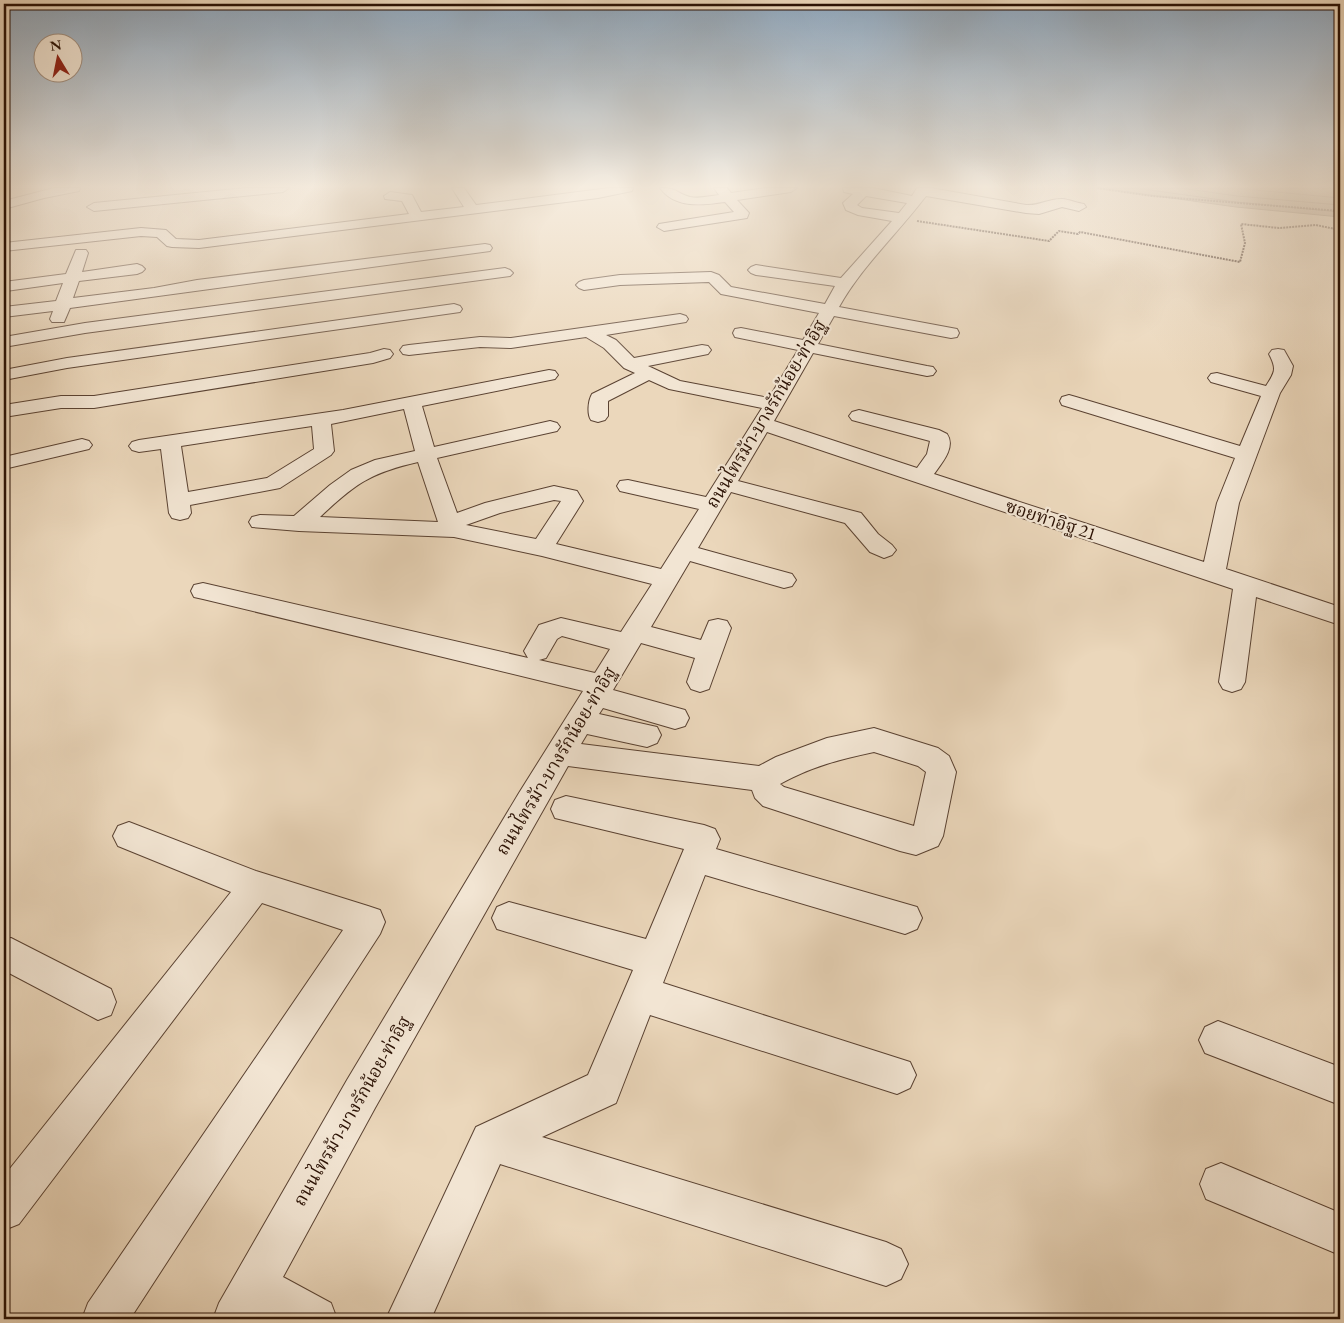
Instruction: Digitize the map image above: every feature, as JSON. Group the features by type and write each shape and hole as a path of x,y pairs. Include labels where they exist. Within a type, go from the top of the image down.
{"street":[{"path":"63,255 74,250"},
{"path":"4,411 31,388 63,305 80,250"},
{"path":"347,250 349,265"},
{"path":"407,250 409,257"},
{"path":"4,312 466,250"},
{"name":"ถนนไทรม้า-บางรักน้อย-ท่าอิฐ","path":"244,1302 361,1094 559,753 810,346 845,283 873,250"},
{"path":"288,256 290,273"},
{"path":"366,263 392,340"},
{"path":"229,264 229,281"},
{"path":"6,286 137,270"},
{"path":"756,270 845,283"},
{"path":"4,342 85,328 505,273"},
{"path":"163,292 165,274"},
{"path":"584,285 620,280 711,277 716,279 721,288 727,291 951,333"},
{"path":"4,375 61,402 94,402 241,360 374,358 392,340 454,309"},
{"path":"31,388 392,340 511,343 680,319"},
{"name":"ซอยท่าอิฐ 21","path":"589,332 610,344 630,364 675,385 768,414 921,476 1340,616"},
{"path":"742,333 926,371"},
{"path":"630,364 702,350"},
{"path":"1213,574 1228,503 1271,393 1282,375 1284,366 1278,354"},
{"path":"598,416 599,398 649,373"},
{"path":"139,446 320,420 549,375"},
{"path":"1217,378 1271,393"},
{"path":"1069,401 1247,455"},
{"path":"412,402 426,455 451,526"},
{"path":"859,416 932,434 940,438 941,444 936,456 921,476"},
{"path":"170,442 179,506 273,483 324,451 320,420"},
{"path":"298,524 354,476 366,469 550,427"},
{"path":"4,463 82,445"},
{"path":"680,498 692,477"},
{"path":"628,486 680,498 718,495 853,518 863,527 872,543 884,550"},
{"path":"451,526 493,508 554,493 569,496 572,501 542,548"},
{"path":"260,522 451,526 666,579"},
{"path":"684,551 784,580"},
{"path":"1232,682 1246,585"},
{"path":"203,591 598,690 675,718"},
{"path":"537,651 548,632 561,627 630,638 714,640 700,682"},
{"path":"579,721 648,735"},
{"path":"559,753 762,779 786,766 827,750 874,740 928,757 939,765 941,772 927,836 916,841 900,838 774,796 766,789 762,779"},
{"path":"408,1319 490,1142 602,1089 704,839 566,809"},
{"path":"104,1319 368,922 256,886 129,836"},
{"path":"696,858 905,918"},
{"path":"4,1209 256,886"},
{"path":"509,918 655,959"},
{"path":"4,956 11,955 98,1002"},
{"path":"641,994 897,1075"},
{"path":"1218,1040 1340,1086"},
{"path":"490,1142 886,1264"},
{"path":"1221,1184 1340,1234"},
{"path":"244,1302 315,1319"}],"path":[{"path":"1175,250 1240,262 1245,250"}]}
